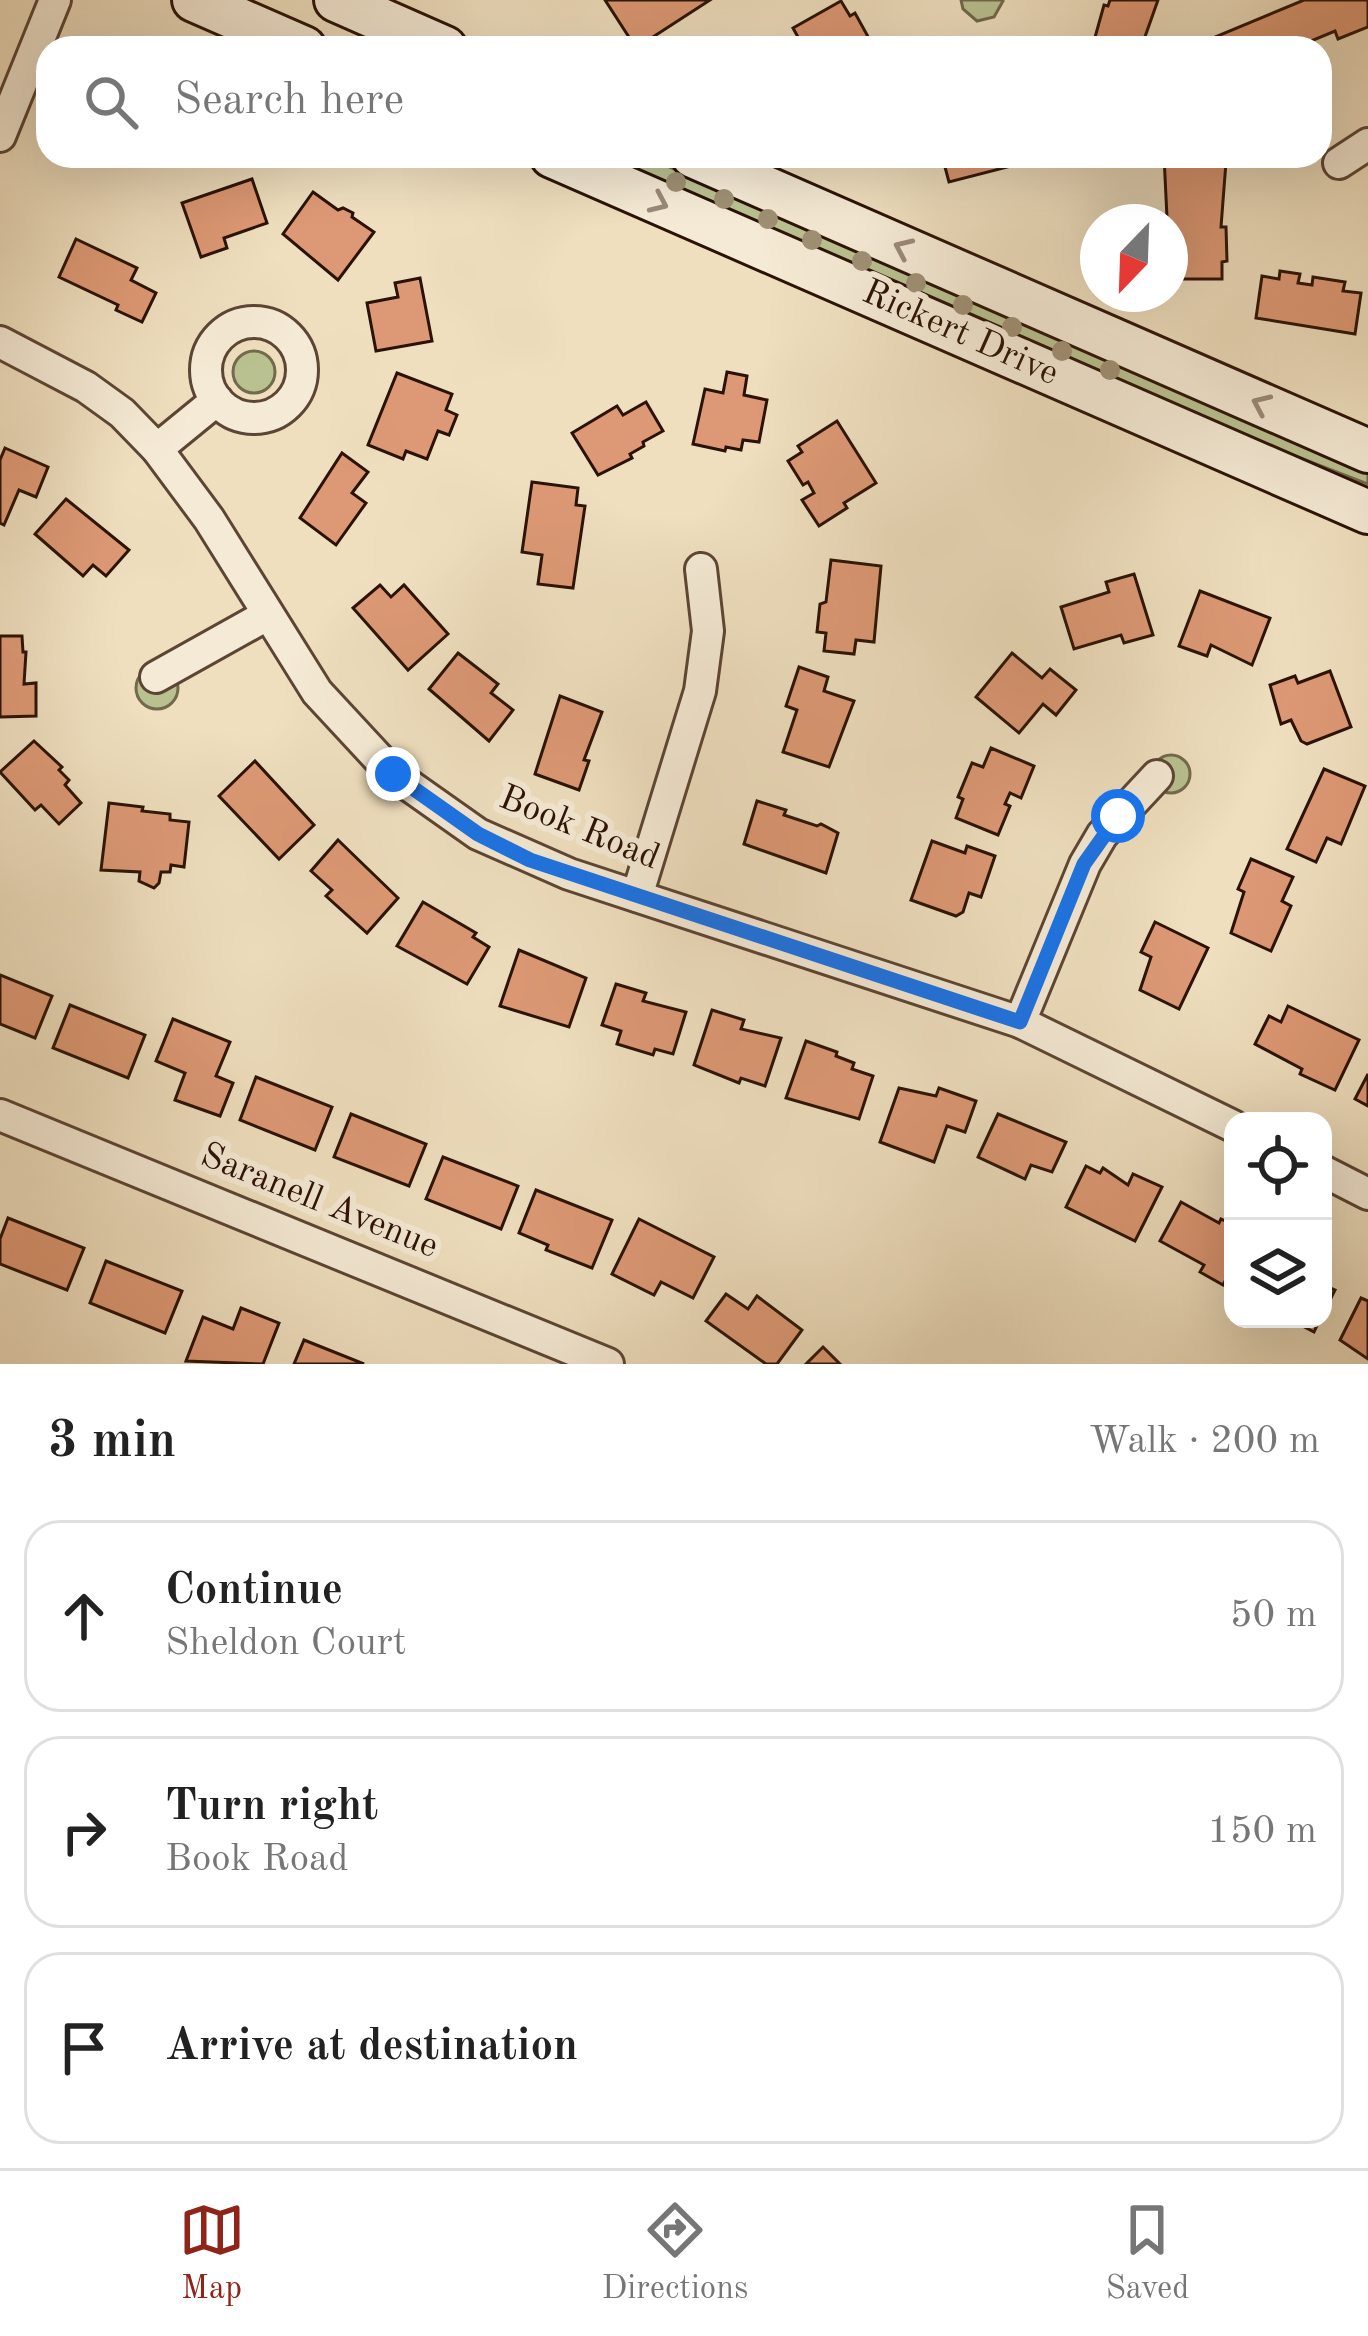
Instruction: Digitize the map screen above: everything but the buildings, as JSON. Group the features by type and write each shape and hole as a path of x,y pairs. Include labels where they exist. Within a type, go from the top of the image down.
{"street":[{"path":"41,36 56,0"},
{"path":"194,0 276,36"},
{"path":"335,0 418,36"},
{"path":"0,136 36,49"},
{"path":"1339,163 1368,144"},
{"name":"Rickert Drive","path":"580,168 1368,512"},
{"name":"Rickert Drive","path":"720,168 1368,451"},
{"name":"Book Road","path":"0,342 86,387 122,413 158,449 317,692 362,744 422,797 478,834 530,860 1020,1022 1224,1122"},
{"path":"158,449 217,400"},
{"path":"637,896 700,691 708,631 701,569"},
{"path":"156,677 267,615"},
{"path":"1020,1022 1084,864 1102,835 1157,776"},
{"name":"Saranell Avenue","path":"0,1115 608,1364"},
{"path":"1332,1176 1368,1194"}],"green space":[{"path":"961,0 1003,1 994,17 977,21 963,9"},
{"path":"620,168 671,168 1368,472 1368,484 1169,407"},
{"path":"254,351 269,357 275,372 269,387 254,393 239,387 233,372 239,357"},
{"path":"157,667 172,673 178,688 172,703 157,709 142,703 136,688 142,673"},
{"path":"1171,755 1185,760 1190,774 1185,788 1171,793 1157,788 1152,774 1157,760"}],"route":[{"path":"393,774 478,834 530,860 1020,1022 1084,864 1118,816"}]}
